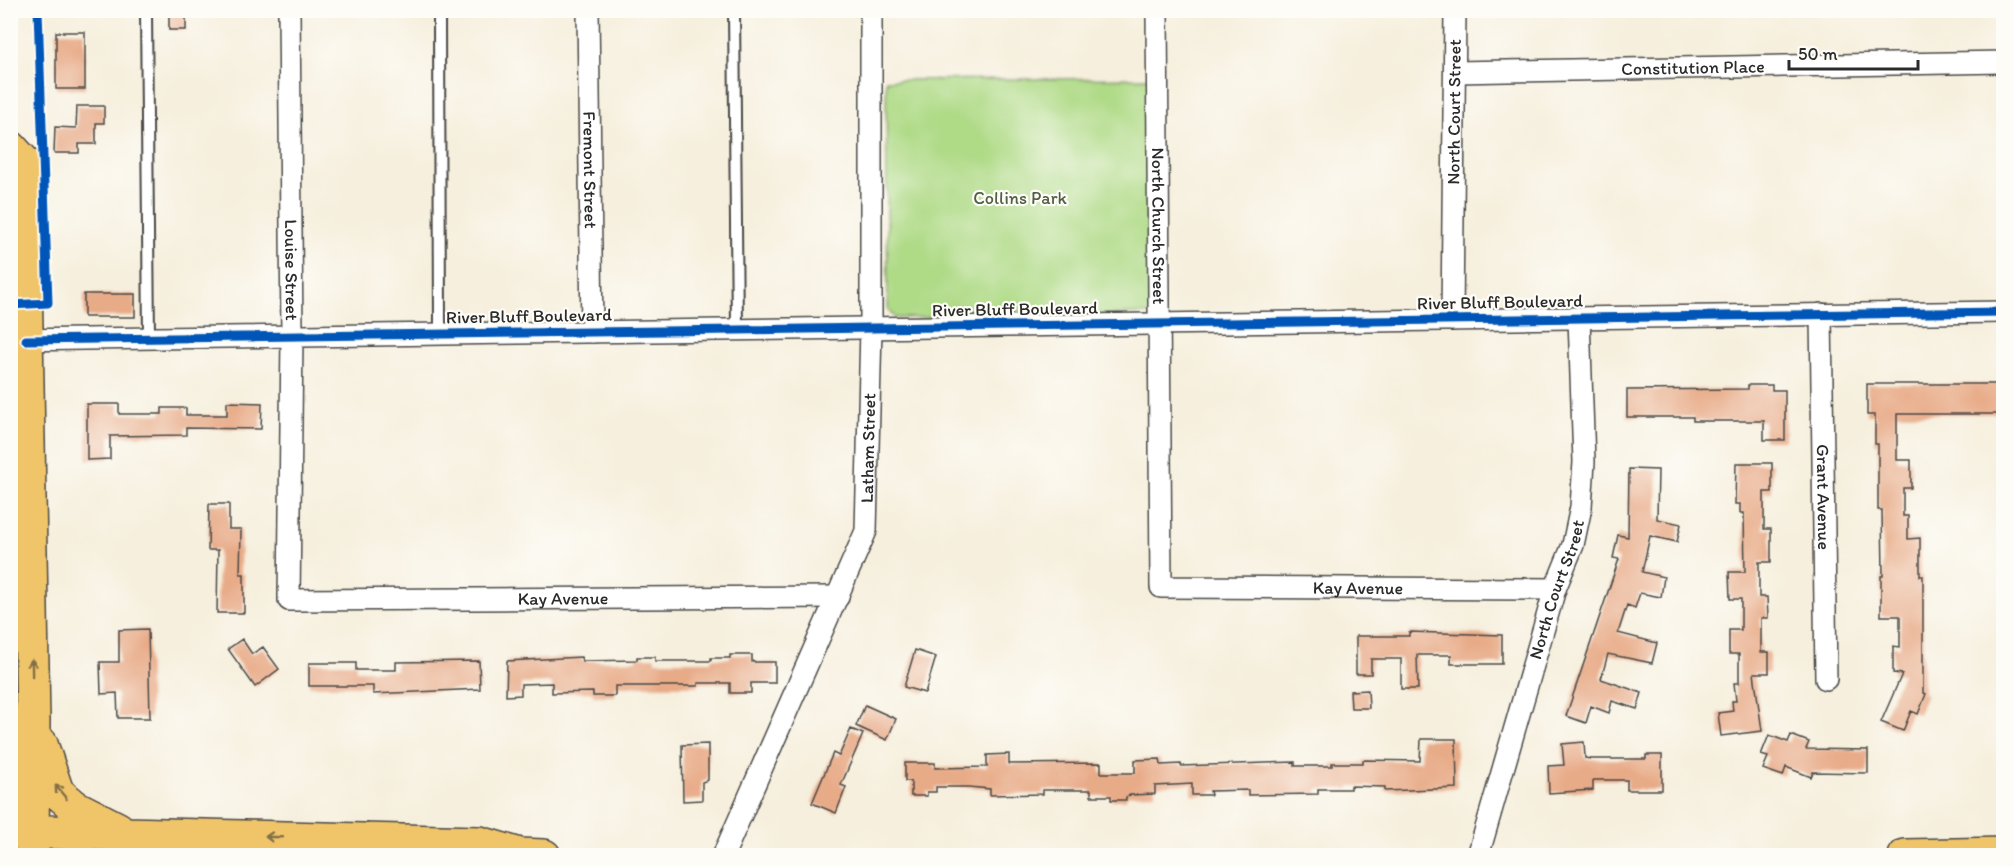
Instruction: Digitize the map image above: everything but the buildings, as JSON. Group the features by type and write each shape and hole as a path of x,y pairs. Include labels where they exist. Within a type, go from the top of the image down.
{"main road":[{"path":"10,147 23,161 18,340 33,720 25,839 128,833 480,843 528,855"},
{"path":"33,720 57,792 75,807 128,833"},
{"path":"1905,855 2004,854"}],"street":[{"name":"Louise Street","path":"289,10 292,336 289,600"},
{"name":"Fremont Street","path":"588,10 592,332"},
{"name":"Latham Street","path":"723,855 866,531 871,328 871,10"},
{"name":"North Church Street","path":"1157,10 1161,587"},
{"name":"North Court Street","path":"1452,320 1455,10"},
{"name":"Constitution Place","path":"1456,72 2004,62"},
{"name":"River Bluff Boulevard","path":"18,340 2004,312"},
{"name":"Grant Avenue","path":"1821,314 1826,679"},
{"name":"North Court Street","path":"1478,855 1556,589 1573,545 1581,507 1584,462 1579,318"},
{"name":"Kay Avenue","path":"1161,587 1556,589"},
{"name":"Kay Avenue","path":"289,600 838,597"}],"lane":[{"path":"146,10 149,338"},
{"path":"439,10 440,334"},
{"path":"734,10 737,330"}],"green space":[{"name":"Collins Park","path":"1155,78 1151,314 895,318 888,309 886,80"}],"cycle path":[{"path":"10,305 48,303 38,10"},
{"path":"26,340 2004,312"}]}
